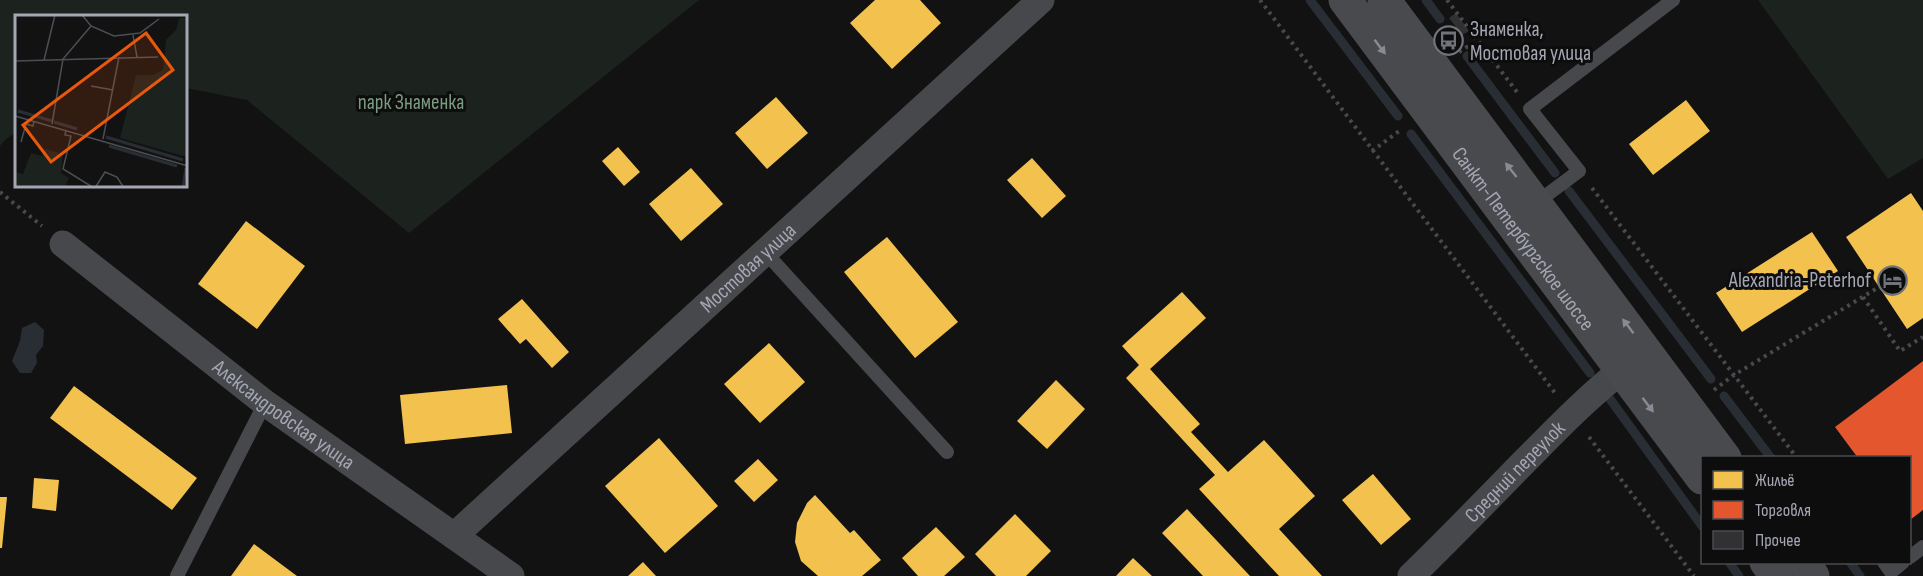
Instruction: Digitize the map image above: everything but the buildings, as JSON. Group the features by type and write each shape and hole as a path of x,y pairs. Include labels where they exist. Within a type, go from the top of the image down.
{"main road":[{"name":"Санкт-Петербургское шоссе","path":"1345,0 1701,477"},
{"name":"Санкт-Петербургское шоссе","path":"1384,0 1724,456"}],"street":[{"name":"Мостовая улица","path":"454,536 1041,0"},
{"name":"Александровская улица","path":"63,244 265,403 511,576"},
{"name":"Средний переулок","path":"1411,576 1571,414 1622,370"}],"lane":[{"path":"1536,203 1579,171 1530,110 1673,0"},
{"path":"765,252 947,452"},
{"path":"177,576 265,403"},
{"path":"1911,556 1923,547"},
{"path":"1885,564 1891,572 1901,564"}],"path":[{"path":"1260,0 1694,576"},
{"path":"1448,0 1530,110"},
{"path":"1372,150 1404,127"},
{"path":"1579,171 1795,456"},
{"path":"0,192 63,244"},
{"path":"1689,408 1734,375 1880,287"},
{"path":"1863,297 1900,351 1923,337"}],"green space":[{"name":"парк Знаменка","path":"0,0 699,0 409,233 247,100 188,88 188,15 15,15 15,133 0,146"},
{"path":"1758,0 1923,0 1923,158 1888,179"}],"shaded area":[{"path":"35,322 44,330 43,346 36,355 37,363 31,373 20,373 12,361 20,341 22,328"}],"waterway":[{"path":"1310,0 1398,116"},
{"path":"1426,0 1440,19"},
{"path":"1467,56 1555,173"},
{"path":"1411,134 1590,373"},
{"path":"1569,191 1711,379"},
{"path":"1724,396 1769,456"},
{"path":"1610,399 1701,525"},
{"path":"1730,564 1739,576"},
{"path":"1851,564 1860,576"}],"place":[{"name":"Знаменка, Мостовая улица","path":"1449,41"},
{"name":"Alexandria-Peterhof","path":"1892,280"}]}
